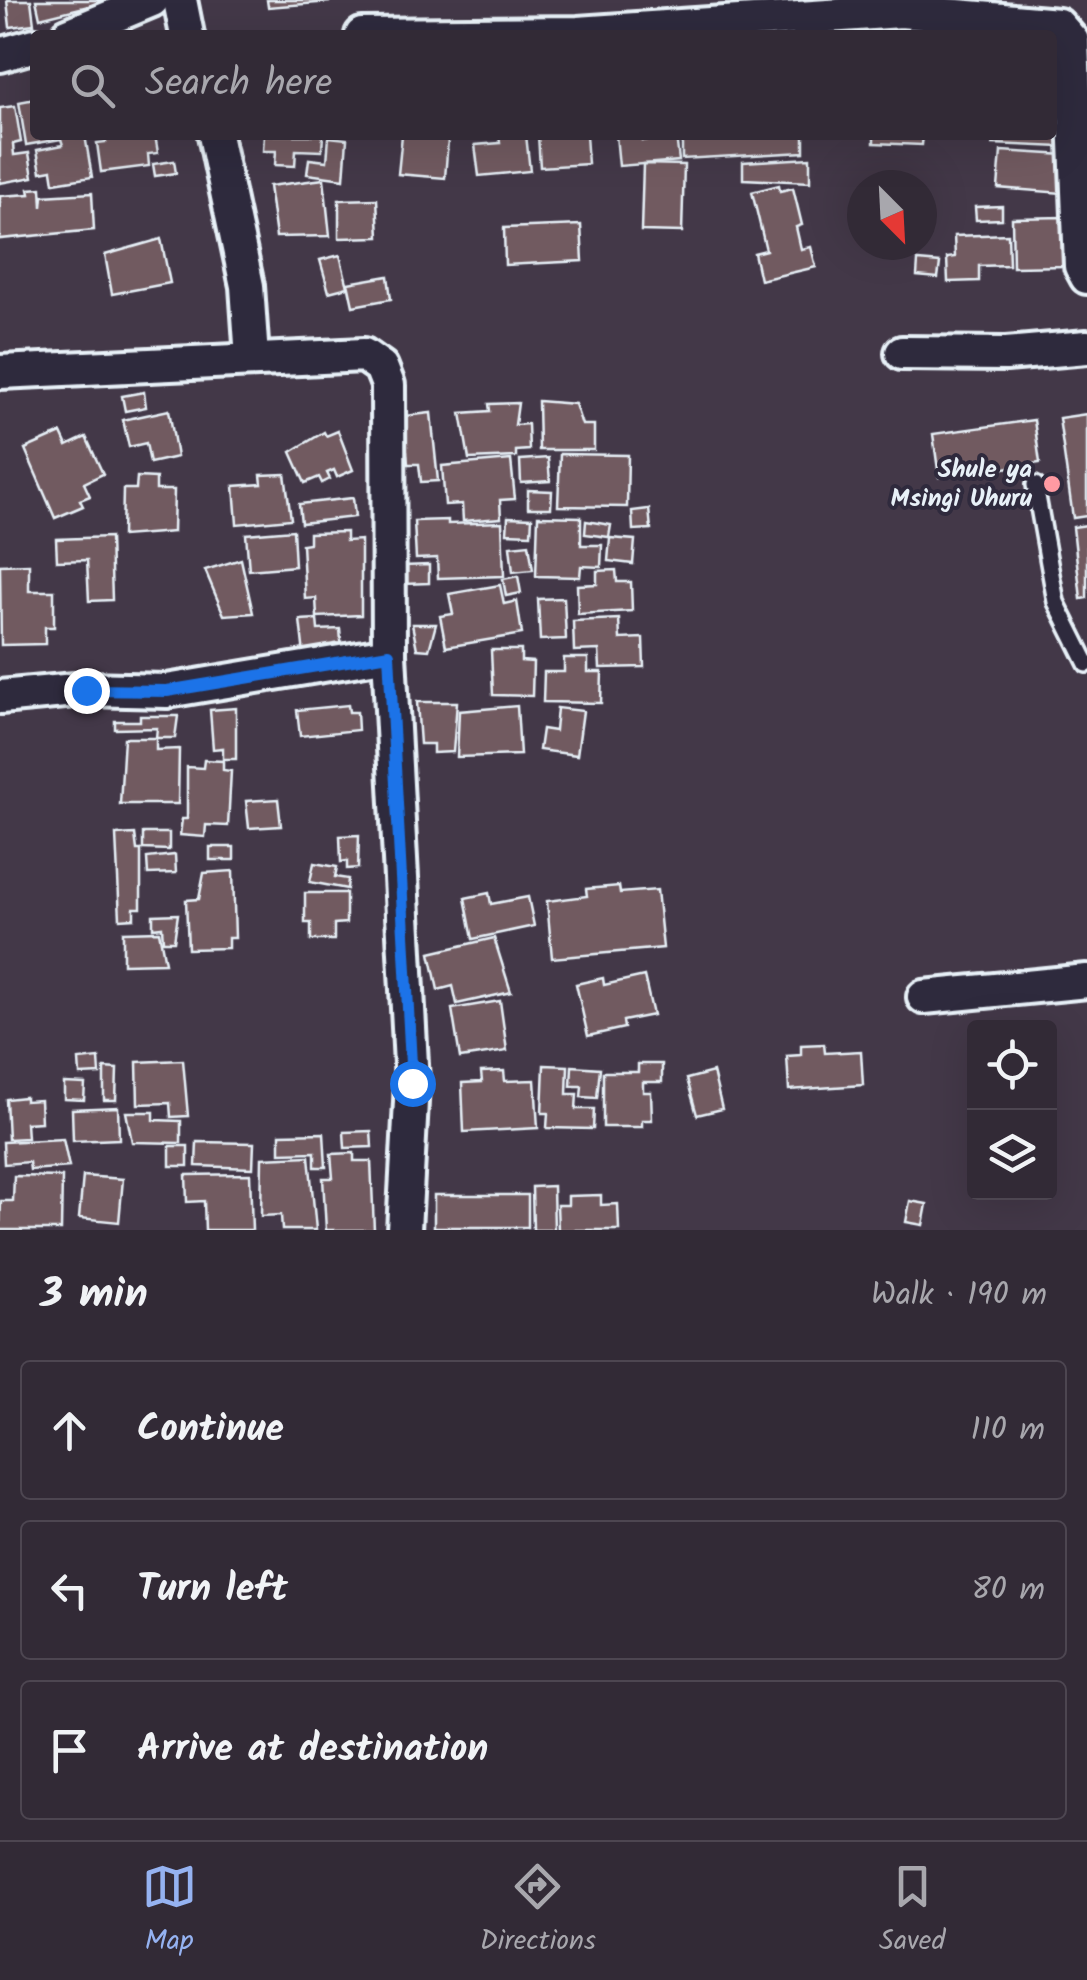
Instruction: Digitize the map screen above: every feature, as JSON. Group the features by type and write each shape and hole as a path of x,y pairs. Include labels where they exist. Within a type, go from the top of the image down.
{"street":[{"path":"80,30 152,0"},
{"path":"180,0 186,30"},
{"path":"622,30 901,11 1058,25 1072,41 1081,266 1087,278"},
{"path":"0,55 30,46"},
{"path":"216,140 248,286 252,358"},
{"path":"902,353 1006,354 1087,348"},
{"path":"0,372 364,355 381,367 388,385 389,654 412,1083 404,1230"},
{"path":"0,697 86,690 167,691 389,654"},
{"path":"924,996 1087,981"}],"lane":[{"path":"1035,485 1056,602 1087,664"}],"building":[{"path":"7,0 31,0 34,24 10,27"},
{"path":"36,0 113,0 40,18"},
{"path":"267,0 329,0 329,2 268,7"},
{"path":"1057,73 1065,74 1061,147 993,144 993,140 1057,140"},
{"path":"30,100 30,140 55,140 26,145 19,102"},
{"path":"15,106 21,142 13,144 14,155 29,153 33,177 0,183 0,108"},
{"path":"61,140 86,140 92,177 54,183 52,170 41,172 37,150 63,145"},
{"path":"156,140 158,153 148,154 149,166 101,172 97,143"},
{"path":"264,140 323,140 322,151 296,150 295,166 275,165 276,151 263,151"},
{"path":"329,140 347,140 344,179 307,174 309,159 327,161"},
{"path":"401,140 448,140 445,178 398,174"},
{"path":"500,140 527,140 530,171 479,176 475,145 500,143"},
{"path":"538,140 586,140 588,164 540,167"},
{"path":"616,140 677,140 679,161 619,166"},
{"path":"682,140 804,140 804,152 682,159"},
{"path":"874,140 922,140 922,145"},
{"path":"1001,151 1065,155 1062,193 998,188"},
{"path":"810,158 810,182 743,179 743,162"},
{"path":"174,161 176,173 155,176 153,164"},
{"path":"643,164 684,165 682,232 641,231"},
{"path":"324,179 330,236 276,237 269,186"},
{"path":"779,185 780,191 793,188 802,225 796,227 801,249 811,247 816,267 760,280 754,253 766,250 752,192"},
{"path":"41,188 42,207 43,196 92,193 94,230 0,239 0,196 30,194 29,189"},
{"path":"377,199 379,237 339,238 339,200"},
{"path":"1002,206 1002,219 976,220 975,207"},
{"path":"1065,217 1066,266 1013,267 1012,218"},
{"path":"581,225 583,261 505,265 504,228"},
{"path":"1008,234 1009,265 979,266 979,281 948,282 947,258 955,257 954,236"},
{"path":"161,239 170,283 112,294 105,255"},
{"path":"340,255 348,287 329,292 320,260"},
{"path":"918,261 940,263 938,278 917,276"},
{"path":"388,276 391,299 353,306 348,283"},
{"path":"144,392 146,407 125,411 122,396"},
{"path":"538,401 575,404 582,425 594,425 594,450 539,450"},
{"path":"518,403 515,425 528,424 529,450 516,451 516,457 469,459 461,413 490,411 489,404"},
{"path":"169,410 177,457 150,463 146,443 129,447 123,420"},
{"path":"431,413 438,481 421,482 419,464 408,464 404,416"},
{"path":"1087,414 1087,516 1073,518 1059,418"},
{"path":"1034,420 1040,463 939,477 933,434"},
{"path":"338,431 353,470 337,477 334,470 327,473 330,479 322,483 319,477 305,483 291,452 324,432 326,436"},
{"path":"61,433 67,446 86,437 103,474 84,483 90,496 80,500 83,506 55,518 25,449"},
{"path":"560,454 628,455 627,507 558,506"},
{"path":"548,458 550,481 521,483 520,460"},
{"path":"511,460 515,499 500,500 501,518 463,521 462,504 445,505 442,466"},
{"path":"285,474 291,519 237,524 234,486 262,484 261,475"},
{"path":"137,477 156,478 156,490 174,490 173,532 122,536 123,489 136,489"},
{"path":"528,490 552,491 551,508 528,508"},
{"path":"353,498 355,517 301,523 299,504"},
{"path":"649,509 651,529 633,530 632,511"},
{"path":"538,516 581,517 581,545 602,545 601,567 581,566 580,577 536,576"},
{"path":"508,517 532,518 531,534 507,533"},
{"path":"448,520 448,524 502,522 504,576 438,578 437,558 416,559 414,521"},
{"path":"586,521 611,525 609,537 585,534"},
{"path":"1087,525 1087,598 1081,599 1073,527"},
{"path":"293,530 295,566 249,570 246,534"},
{"path":"346,532 346,541 361,540 361,615 317,617 316,598 305,599 302,544 309,543 309,533"},
{"path":"110,537 112,600 89,601 87,560 57,561 56,539"},
{"path":"610,538 635,540 633,564 608,561"},
{"path":"529,544 533,570 513,572 510,546"},
{"path":"241,559 253,613 224,615 205,570"},
{"path":"29,564 29,591 54,591 54,627 45,627 45,644 1,645 0,565"},
{"path":"429,565 429,583 404,584 403,566"},
{"path":"616,570 617,582 631,582 632,611 578,614 577,585 597,584 597,571"},
{"path":"518,576 521,593 506,596 503,579"},
{"path":"500,585 504,604 517,601 522,634 446,647 440,616 453,614 449,594"},
{"path":"564,598 566,639 540,640 538,599"},
{"path":"317,619 318,630 340,629 342,653 304,655 300,620"},
{"path":"619,619 620,639 643,638 644,667 600,668 599,650 574,651 573,621"},
{"path":"412,624 436,624 429,650 417,649"},
{"path":"491,650 521,650 521,661 533,662 532,696 493,695"},
{"path":"564,658 588,658 588,672 602,672 601,703 543,702 544,672 564,672"},
{"path":"417,702 457,702 453,752 433,753 433,744 420,744"},
{"path":"348,705 349,712 357,712 358,730 300,736 297,710"},
{"path":"517,706 520,755 457,757 459,711"},
{"path":"236,708 236,759 223,759 223,748 213,749 210,710"},
{"path":"557,708 583,711 577,755 539,750 542,729 555,731"},
{"path":"140,716 178,716 175,738 156,738 157,728 115,729 115,721 140,721"},
{"path":"124,738 156,738 156,750 179,749 178,804 120,804"},
{"path":"204,760 223,761 223,770 231,771 228,826 206,825 205,837 180,835 182,819 187,819 187,767 203,768"},
{"path":"278,799 281,826 249,828 246,801"},
{"path":"143,833 169,833 169,850 143,849"},
{"path":"135,834 137,850 141,850 141,908 134,908 134,918 120,919 116,835"},
{"path":"359,835 358,868 347,869 347,861 341,862 340,836"},
{"path":"210,847 234,847 234,860 210,860"},
{"path":"175,855 176,873 148,874 147,858"},
{"path":"314,863 337,867 335,877 348,879 347,889 310,882"},
{"path":"233,871 235,938 228,938 228,948 188,949 186,900 199,899 204,873"},
{"path":"619,886 620,893 657,890 663,948 552,958 547,901 587,896 586,889"},
{"path":"305,893 346,893 346,923 334,924 334,940 311,940 311,923 305,923"},
{"path":"489,893 491,904 528,897 534,926 473,939 465,898"},
{"path":"178,914 174,941 163,941 162,927 153,928 153,915"},
{"path":"159,931 165,963 123,964 123,932"},
{"path":"494,938 511,992 457,1004 453,986 438,990 430,953"},
{"path":"644,976 653,1015 623,1021 624,1028 588,1036 576,984 603,978 604,985"},
{"path":"500,1001 507,1051 460,1058 452,1009"},
{"path":"824,1044 825,1053 861,1051 863,1085 789,1090 787,1056 801,1055 801,1045"},
{"path":"99,1058 100,1074 80,1075 79,1060"},
{"path":"183,1060 188,1116 171,1117 170,1103 138,1104 137,1062"},
{"path":"638,1064 662,1064 662,1082 643,1082 643,1092 651,1092 652,1120 642,1120 642,1127 603,1127 603,1072 638,1072"},
{"path":"544,1065 568,1066 567,1094 577,1094 576,1109 594,1109 593,1129 547,1128 548,1113 542,1113"},
{"path":"572,1066 600,1068 597,1098 581,1097 582,1086 571,1086"},
{"path":"104,1068 117,1069 116,1100 104,1100"},
{"path":"504,1071 505,1081 535,1080 538,1128 464,1132 462,1083 482,1082 481,1072"},
{"path":"713,1072 722,1109 697,1115 687,1079"},
{"path":"64,1083 85,1084 84,1100 64,1099"},
{"path":"25,1097 25,1101 40,1100 41,1122 26,1123 27,1138 8,1139 6,1099"},
{"path":"118,1107 119,1139 73,1141 72,1109"},
{"path":"126,1112 154,1112 154,1120 181,1121 181,1143 132,1142"},
{"path":"371,1131 372,1147 345,1148 344,1132"},
{"path":"324,1133 326,1167 315,1167 315,1152 280,1153 280,1134"},
{"path":"63,1139 69,1167 30,1170 29,1162 4,1164 3,1142"},
{"path":"197,1142 254,1143 253,1168 196,1166"},
{"path":"170,1146 188,1146 188,1166 170,1166"},
{"path":"354,1153 354,1161 371,1161 374,1230 326,1230 323,1178 333,1178 331,1154"},
{"path":"309,1156 316,1230 282,1230 281,1215 261,1216 262,1158"},
{"path":"250,1174 252,1230 205,1230 204,1201 187,1202 186,1175"},
{"path":"14,1176 62,1177 61,1230 0,1230 1,1201 13,1201"},
{"path":"83,1176 123,1179 119,1222 79,1218"},
{"path":"553,1186 554,1230 533,1230 532,1187"},
{"path":"434,1195 528,1195 528,1227 434,1227"},
{"path":"601,1195 601,1205 618,1204 619,1230 558,1230 557,1205 568,1205 568,1196"},
{"path":"910,1201 927,1204 923,1225 906,1222"}],"place":[{"name":"Shule ya Msingi Uhuru","path":"1052,484"}],"route":[{"path":"86,690 167,691 389,654 412,1083"}]}
